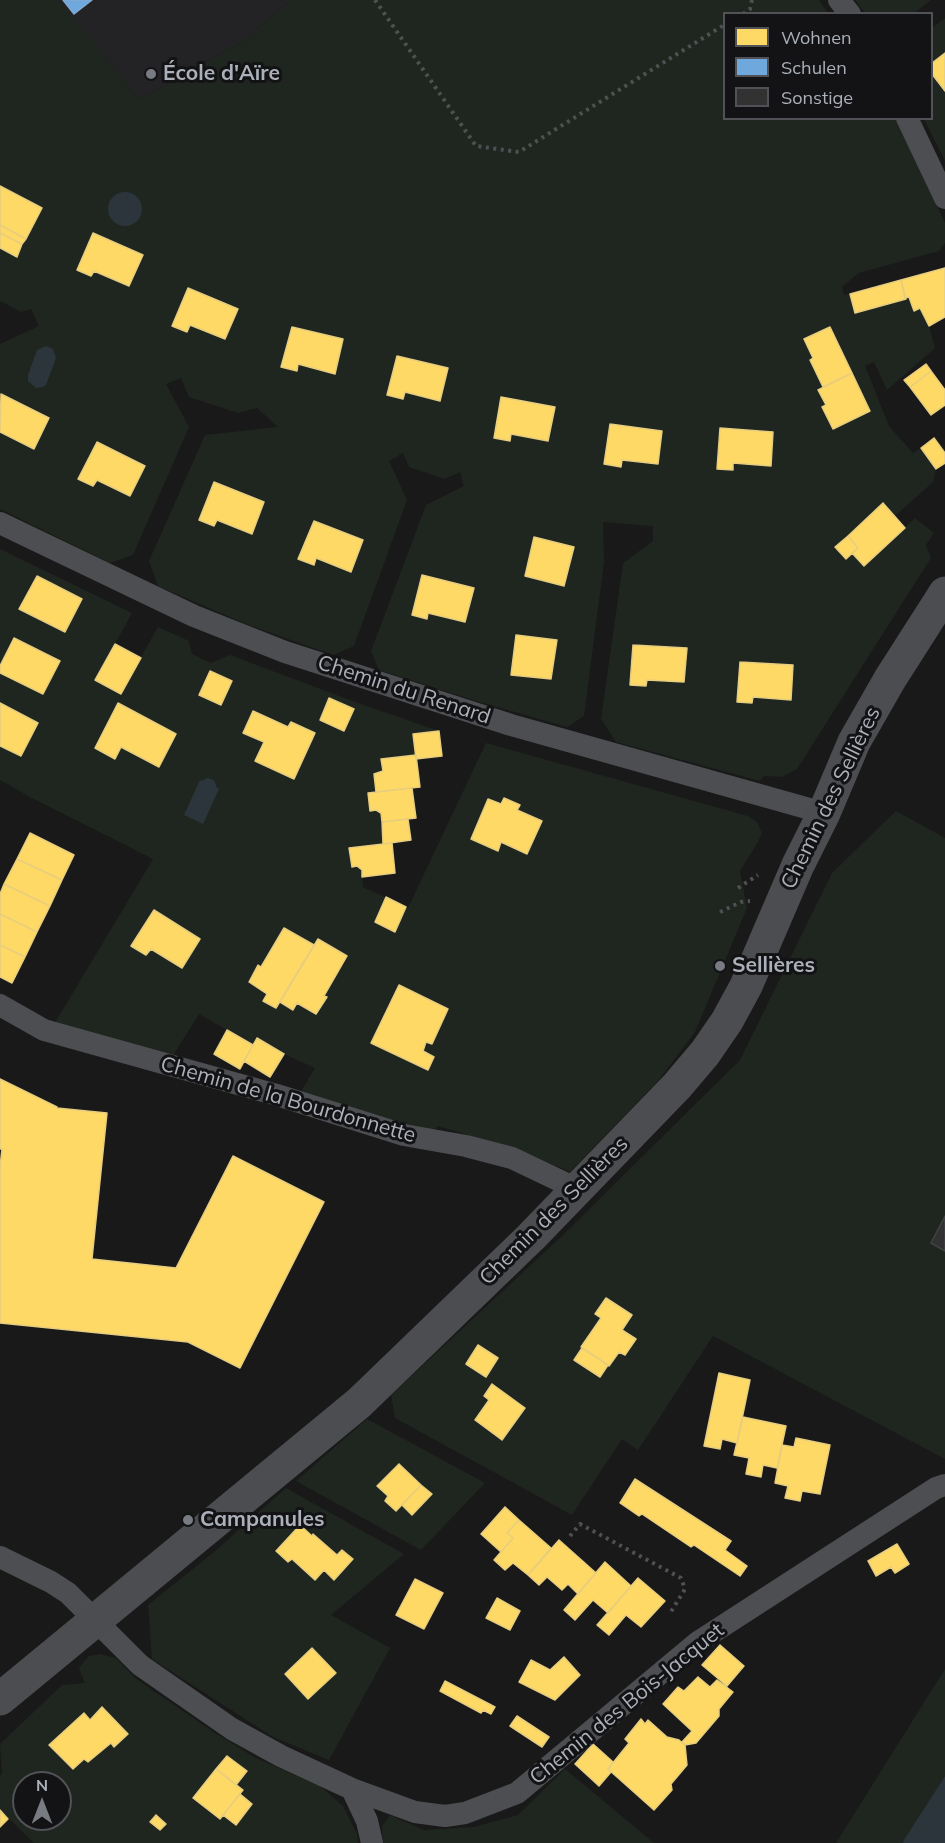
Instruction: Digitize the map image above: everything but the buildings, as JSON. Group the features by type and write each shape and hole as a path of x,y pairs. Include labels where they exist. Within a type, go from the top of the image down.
{"street":[{"path":"839,0 848,12"},
{"path":"908,120 945,198"},
{"name":"Chemin du Renard","path":"0,523 194,616 285,652 512,725 824,813"},
{"name":"Chemin des Sellières","path":"0,1699 359,1403 531,1237 677,1086 727,1022 751,975 854,742 890,679 945,593"},
{"name":"Chemin de la Bourdonnette","path":"0,1005 44,1030 278,1095 404,1135 466,1146 512,1158 577,1189"},
{"name":"Chemin des Bois-Jacquet","path":"0,1557 68,1593 140,1665 232,1729 352,1789 415,1812 445,1816 465,1813 517,1793 698,1642 936,1488 945,1485"},
{"path":"352,1789 367,1821 372,1843"}],"path":[{"path":"375,0 476,146 519,152 723,26"},
{"path":"570,1536 580,1524 681,1578 685,1589 669,1615"}],"shaded area":[{"path":"0,0 59,0 139,100 243,41 291,0 819,0 827,12 723,12 723,120 897,120 945,223 945,243 939,251 859,273 842,287 844,295 850,294 856,313 909,297 914,310 920,308 929,326 935,348 887,390 874,362 865,366 889,426 913,453 921,448 936,469 933,482 895,516 905,527 915,518 934,533 926,545 931,558 797,769 782,777 764,776 760,781 616,742 601,719 623,563 653,541 653,526 603,522 604,562 584,716 567,727 473,700 379,670 371,651 426,505 464,486 460,472 445,479 409,467 403,453 389,461 407,500 354,646 333,655 246,624 158,586 149,561 205,435 278,427 257,408 238,413 189,397 181,378 166,384 189,427 133,555 110,563 0,509 0,344 39,326 31,309 21,312 0,301"},
{"name":"École d'Aïre","path":"58,0 291,0 243,41 139,100"},
{"path":"855,0 931,0 916,12 864,12"},
{"path":"945,18 945,161 924,120 933,120 933,27"},
{"path":"125,192 137,197 142,209 137,221 125,226 113,221 108,209 113,197"},
{"path":"46,346 53,349 56,358 46,385 36,388 28,381 28,375 37,350"},
{"path":"0,549 132,613 115,644 141,657 158,627 189,641 192,654 211,663 230,655 439,731 413,734 416,755 381,759 383,771 374,774 376,792 368,793 376,810 381,813 383,844 349,849 352,866 357,866 362,870 363,887 408,908 486,743 748,816 757,822 762,833 740,871 747,908 695,1032 658,1081 570,1172 519,1150 438,1126 432,1133 299,1095 315,1068 284,1054 258,1038 253,1045 199,1014 171,1059 53,1026 153,859 0,780"},
{"path":"207,778 214,780 219,789 203,824 184,815 200,780"},
{"path":"896,811 945,838 945,1459 713,1336 638,1450 622,1439 572,1515 395,1418 391,1395 561,1237 740,1060 832,873"},
{"path":"367,1419 485,1483 421,1550 296,1481"},
{"path":"286,1488 404,1554 331,1615 390,1648 329,1760 273,1737 152,1659 148,1605 214,1552"},
{"path":"100,1654 116,1658 135,1678 212,1731 254,1757 320,1786 343,1806 357,1834 358,1843 34,1843 22,1831 72,1831 72,1771 12,1771 12,1822 0,1810 0,1776 2,1773 0,1744 62,1685 85,1683 79,1668 89,1656"},
{"path":"945,1669 945,1776 903,1843 836,1843"},
{"path":"565,1769 654,1843 383,1843 382,1826 390,1815 424,1830 474,1827 518,1815"},
{"path":"945,1776 945,1843 903,1843 904,1840"}],"place":[{"name":"École d'Aïre","path":"151,74"},
{"name":"Sellières","path":"720,966"},
{"name":"Campanules","path":"188,1520"}]}
